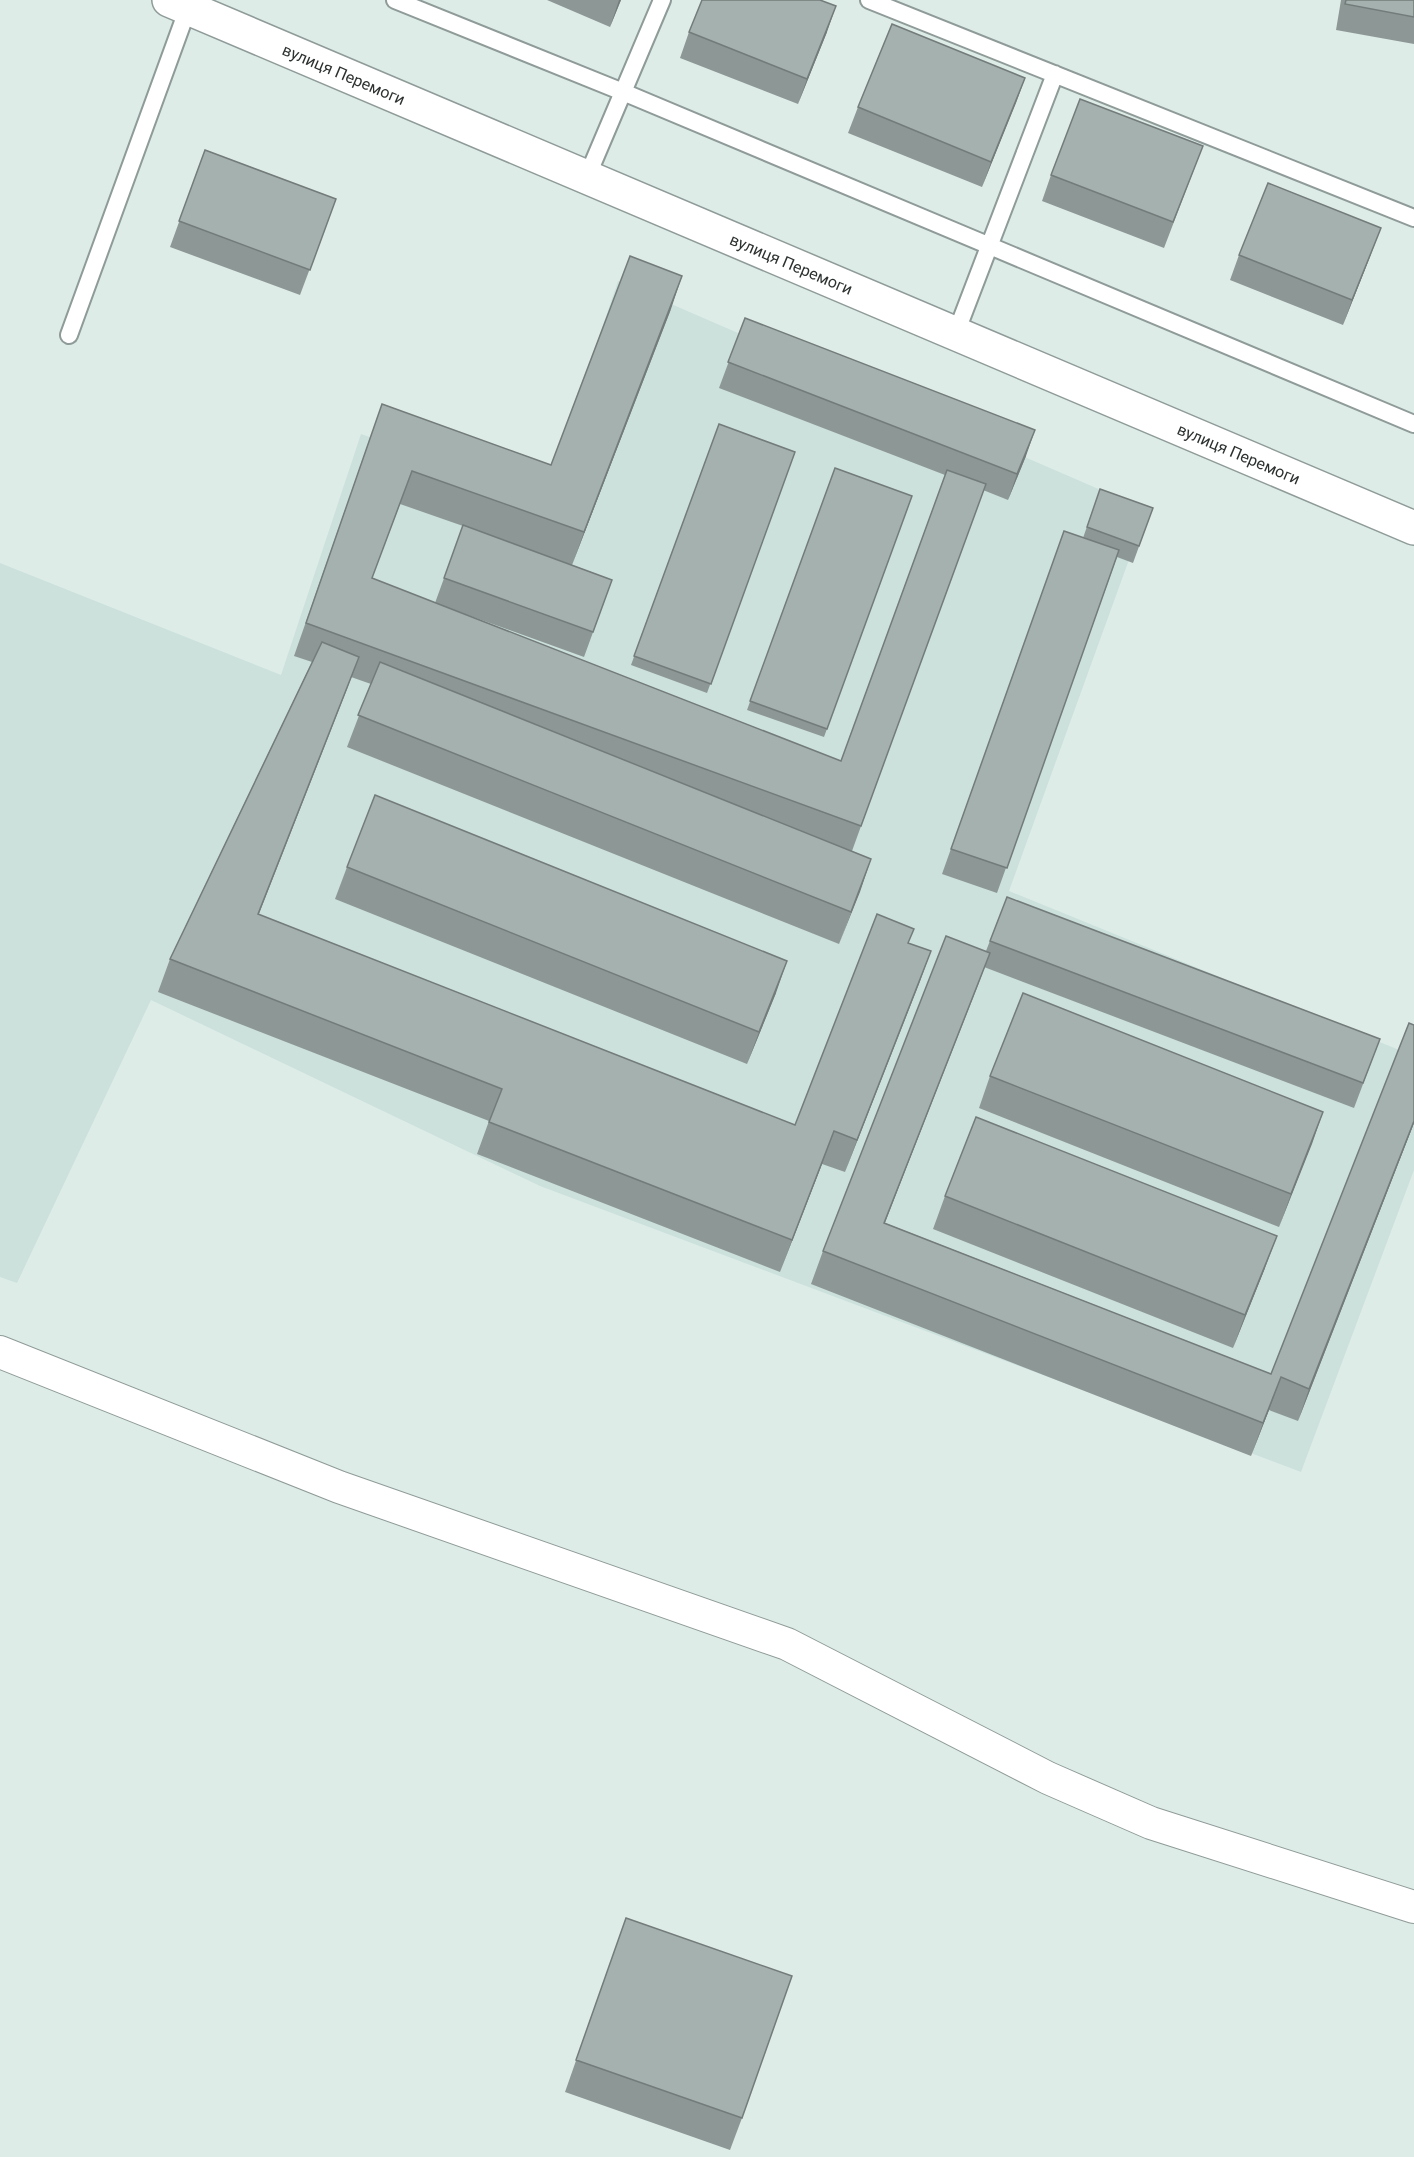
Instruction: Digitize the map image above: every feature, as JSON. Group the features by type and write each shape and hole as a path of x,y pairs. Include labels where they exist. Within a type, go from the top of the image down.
{"main road":[{"name":"вулиця Перемоги","path":"182,3 1414,528"}],"street":[{"path":"0,1352 339,1487 787,1644 1048,1778 1151,1823 1414,1907"}],"lane":[{"path":"395,0 623,92 1414,424"},
{"path":"587,177 662,0"},
{"path":"869,0 1414,218"},
{"path":"69,335 182,3"},
{"path":"956,333 1055,74"}],"shaded area":[{"path":"618,281 1147,510 1009,891 1414,1056 1414,1170 1301,1472 540,1186 151,1000 17,1283 0,1277 0,563 281,675 361,434 544,498"}],"building":[{"path":"702,0 820,0 836,6 807,79 689,32"},
{"path":"1346,0 1414,0 1414,17 1345,4"},
{"path":"892,24 1025,78 991,162 858,107"},
{"path":"1080,99 1203,146 1173,222 1051,175"},
{"path":"205,150 336,199 310,270 179,221"},
{"path":"1268,183 1381,228 1352,300 1239,255"},
{"path":"630,256 682,276 584,532 412,471 372,578 841,761 947,470 986,484 861,826 306,623 382,404 551,465"},
{"path":"745,318 1035,430 1017,474 728,362"},
{"path":"719,424 795,452 711,684 634,656"},
{"path":"835,468 912,496 827,729 750,701"},
{"path":"1100,489 1153,508 1139,546 1087,527"},
{"path":"463,525 612,580 593,632 444,578"},
{"path":"1064,531 1119,550 1007,868 951,849"},
{"path":"322,642 359,657 258,914 795,1125 877,914 914,929 908,943 931,951 857,1140 834,1131 792,1240 489,1122 502,1089 170,959"},
{"path":"380,662 871,859 851,912 358,715"},
{"path":"375,795 787,961 759,1032 347,867"},
{"path":"1007,897 1380,1039 1363,1083 990,941"},
{"path":"946,936 990,953 884,1223 1271,1374 1409,1023 1414,1025 1414,1121 1309,1389 1281,1377 1263,1423 823,1251"},
{"path":"1023,993 1323,1112 1291,1194 990,1076"},
{"path":"976,1117 1277,1236 1245,1315 945,1196"},
{"path":"626,1918 792,1976 742,2118 576,2060"}]}
